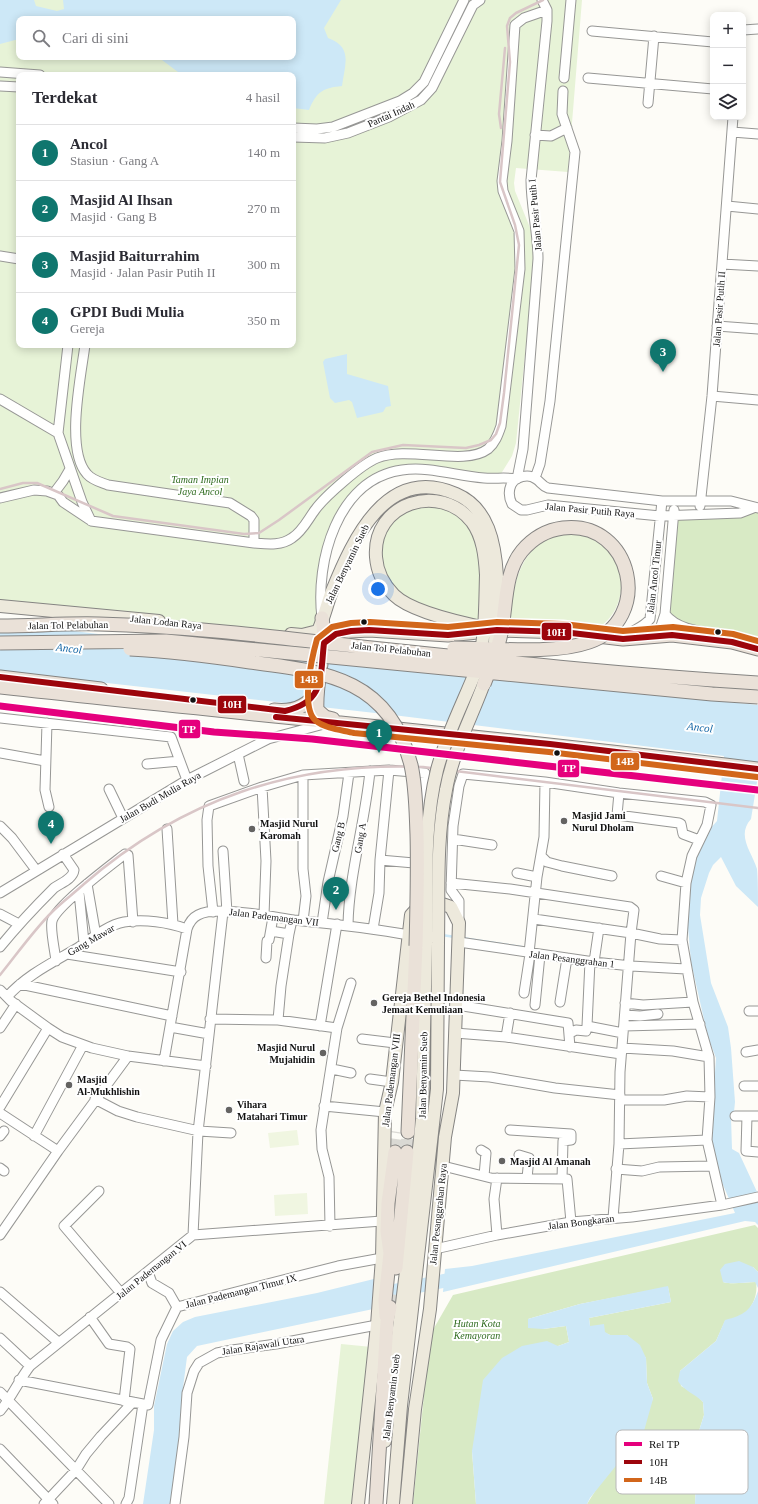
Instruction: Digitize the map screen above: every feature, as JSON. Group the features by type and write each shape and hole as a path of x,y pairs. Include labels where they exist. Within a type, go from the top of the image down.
{"highway":[{"path":"362,647 495,648 503,649 542,649 573,647 590,642 603,636 620,619 628,596 627,572 622,558 608,540 589,530 559,528 535,538 521,553 512,572 500,638 498,643 497,649 484,684"},
{"path":"322,618 324,643 316,693 317,710 325,718"},
{"name":"Jalan Tol Pelabuhan","path":"0,626 98,624 152,626 257,634 362,647 685,678 758,683"},
{"path":"324,643 336,634 351,630 448,635 497,630 563,632 623,639 672,635 732,642 758,649"},
{"name":"Jalan Tol Pelabuhan","path":"0,643 166,641 712,694 758,697"},
{"path":"20,643 162,651 302,669 330,675 352,684 381,706 396,725 406,747 411,766 416,807 416,946 410,1092 403,1132"},
{"path":"0,677 285,711 300,707 311,700 316,693"},
{"path":"0,687 325,717 356,725 542,744 758,769"},
{"path":"376,1504 380,1323 397,1307 386,1256 388,1203 401,1152 403,1190 400,1237 393,1292"},
{"path":"395,1213 403,1190"},
{"path":"386,1256 392,1245 387,1224"}],"main road":[{"name":"Jalan Benyamin Sueb","path":"322,618 337,580 367,522 377,509 393,497 415,488 426,487 449,491 460,496 479,511 485,520 493,543 492,575 495,638 491,663 461,740 446,788 441,825 438,942 437,1089 417,1266 397,1307 394,1504"},
{"name":"Jalan Benyamin Sueb","path":"376,1504 397,1307 406,1272 422,1119 427,842 430,807 437,770 478,668 481,655 485,612 492,575 477,531 465,515 449,505 431,500 411,504 402,508 387,519 378,536 376,545 377,566 382,580 394,595 403,601 438,615 497,630"},
{"name":"Jalan Lodan Raya","path":"0,606 302,635 318,631 322,618"},
{"path":"411,915 422,903 439,903 450,907 459,923"},
{"name":"Jalan Pademangan VIII","path":"387,1224 385,1112 392,1082 395,1043 411,915"},
{"name":"Jalan Pesanggrahan Raya","path":"406,1504 416,1409 430,1302 432,1266 435,1249 445,1136 454,1075 460,942 459,923"},
{"path":"358,1504 380,1323 381,1271 386,1256"},
{"path":"394,1504 416,1409"}],"street":[{"name":"Pantai Indah","path":"296,128 317,129 333,126 400,101 412,93 424,82 464,0"},
{"name":"Pantai Indah","path":"296,136 325,138 348,133 389,117 421,100 432,88 473,5 480,0"},
{"name":"Jalan Pasir Putih I","path":"517,479 523,449 538,259 538,240 531,191 535,135 547,21 547,10 542,0"},
{"path":"564,78 571,0"},
{"path":"0,498 34,490 42,490 54,493 63,502 91,521 271,544 292,539 304,527 326,496 375,458 399,452 473,455 487,450 497,438 504,412 520,269 519,231 504,192 502,181 507,142 515,25 524,18 547,10"},
{"path":"746,30 758,29"},
{"path":"592,31 710,42"},
{"path":"648,103 654,36"},
{"path":"0,72 16,73"},
{"path":"588,78 710,89"},
{"path":"0,86 16,87"},
{"path":"322,618 320,591 322,573 335,526 350,500 369,482 389,472 414,468 431,469 484,478 517,479 527,476 535,478 540,464 550,401 575,152 561,108 563,91"},
{"name":"Jalan Pasir Putih II","path":"701,501 712,396 733,120"},
{"path":"535,135 551,136 567,128"},
{"path":"732,132 758,134"},
{"path":"727,206 758,208"},
{"path":"0,256 16,259"},
{"path":"722,264 758,266"},
{"path":"717,326 758,329"},
{"path":"68,348 58,433 82,502 91,521"},
{"path":"85,348 75,435 78,459 87,474 93,479 108,484 230,502 252,516 254,520 254,543"},
{"path":"712,396 758,400"},
{"path":"0,399 58,433"},
{"path":"54,493 63,482 70,469"},
{"name":"Jalan Pasir Putih Raya","path":"535,478 544,487 548,488 675,501 731,501 756,508"},
{"name":"Jalan Pasir Putih Raya","path":"517,479 510,487 510,499 516,508 521,510 548,505 660,516 740,513 756,508"},
{"name":"Jalan Ancol Timur","path":"623,639 629,633 646,624 650,619 662,500"},
{"name":"Jalan Ancol Timur","path":"658,635 665,614 675,501"},
{"path":"699,514 701,501"},
{"path":"665,614 679,625 688,628 758,643"},
{"path":"0,718 171,737 187,780"},
{"name":"Jalan Budi Mulia Raya","path":"0,893 187,780 268,739 325,718"},
{"path":"47,723 44,761 45,790 49,807"},
{"path":"0,752 44,761"},
{"path":"238,754 244,781"},
{"path":"147,764 180,761"},
{"path":"213,910 208,866 208,807 262,787 303,775 389,770 380,860 379,893 373,926"},
{"name":"Jalan Pademangan VIII","path":"389,770 425,773 422,836 414,857 411,915"},
{"name":"Gang A","path":"348,923 350,899 367,800 370,772"},
{"name":"Gang B","path":"323,920 328,882 343,816 349,773"},
{"path":"459,923 459,901 451,892 451,883 456,799 463,774 545,782 711,805 707,825 692,856 686,883 682,940 693,1002 709,1057 710,1097 707,1140 712,1166 725,1204"},
{"path":"303,775 303,869 306,896 304,918"},
{"path":"524,993 534,920 537,877 546,821 543,798 545,782"},
{"path":"262,787 267,913 271,931 269,940 267,941 266,958"},
{"path":"109,789 123,818"},
{"path":"619,793 617,815 679,823 681,824 683,834 699,840"},
{"path":"0,826 12,838 36,870"},
{"path":"167,830 173,924"},
{"path":"453,839 492,845"},
{"path":"167,1061 172,1027 172,1016 181,972 187,929 190,921 198,915 213,910 226,910 223,851"},
{"path":"0,947 19,924 56,887 71,877 74,870 63,854"},
{"path":"56,961 52,920 82,888 125,854 128,855 133,922"},
{"path":"541,856 547,862 612,876"},
{"path":"380,860 414,863"},
{"path":"517,873 537,877"},
{"path":"661,876 686,883"},
{"path":"71,877 82,888 96,936"},
{"path":"451,883 536,893 631,908 634,910 628,959 622,1051 619,1144 613,1218"},
{"path":"82,888 84,943"},
{"name":"Jalan Pademangan VII","path":"193,1236 199,1131 210,1019 226,910 267,913 292,920 304,918 323,920 337,924 348,923 373,926 409,935"},
{"path":"0,914 19,924"},
{"path":"278,1020 281,986 292,920"},
{"path":"534,920 599,928 631,933 650,938 682,940"},
{"name":"Gang Mawar","path":"7,997 15,988 44,966 56,961 96,936 123,923 173,924 187,929"},
{"path":"320,1026 337,924"},
{"path":"570,1034 576,1030 586,1032 593,960 599,928"},
{"path":"271,931 289,934"},
{"name":"Jalan Pesanggrahan 1","path":"460,942 529,951 540,955 593,960 628,959 686,968"},
{"path":"68,954 181,972"},
{"path":"535,1005 540,955"},
{"path":"560,1002 567,958"},
{"path":"330,1226 329,1177 322,1149 321,1130 324,1106 332,1070 337,1028 352,983"},
{"path":"20,984 172,1016"},
{"path":"0,990 48,1028 62,1037 83,1045 126,1057 206,1066"},
{"path":"625,1003 643,1005 693,1002"},
{"path":"0,1028 16,1004"},
{"path":"457,1005 568,1023 570,1047"},
{"path":"506,1037 510,1013"},
{"path":"625,1014 640,1016 658,1014"},
{"path":"210,1019 278,1020 337,1028"},
{"path":"587,1026 624,1029 700,1024"},
{"path":"172,1027 209,1034"},
{"path":"0,1107 48,1028"},
{"path":"455,1033 506,1037 570,1047 622,1051 673,1051 709,1057"},
{"path":"362,1038 395,1043"},
{"path":"34,1136 83,1045"},
{"path":"746,1052 758,1050"},
{"path":"0,1235 57,1150 112,1079 126,1057"},
{"path":"332,1070 351,1074"},
{"path":"454,1075 490,1077 620,1098 664,1100 687,1096 710,1097"},
{"path":"370,1079 392,1082"},
{"path":"744,1086 758,1086"},
{"path":"95,1099 118,1112 199,1131 231,1133"},
{"path":"324,1106 385,1112"},
{"path":"0,1113 57,1150"},
{"path":"735,1116 758,1116"},
{"path":"747,1116 746,1151 758,1152"},
{"path":"510,1130 571,1134 571,1140 563,1141 562,1179"},
{"path":"619,1144 707,1140"},
{"path":"481,1150 486,1153 484,1176"},
{"path":"519,1155 529,1158 528,1178"},
{"path":"443,1166 497,1178 568,1180 571,1222"},
{"path":"616,1169 642,1171 660,1168 712,1166"},
{"path":"497,1178 494,1199 497,1234"},
{"path":"99,1191 64,1226 121,1293"},
{"name":"Jalan Bongkaran","path":"435,1249 497,1234 571,1222 725,1204 758,1197"},
{"name":"Jalan Pademangan VI","path":"0,1411 8,1401 19,1380 30,1366 58,1342 193,1236 330,1226 387,1224"},
{"name":"Jalan Pademangan Timur IX","path":"126,1504 129,1498 146,1404 161,1340 177,1307 338,1266 386,1256"},
{"path":"148,1272 152,1283 169,1292 177,1307"},
{"path":"0,1292 58,1342"},
{"path":"0,1449 49,1502 76,1470 86,1454 128,1401 130,1349 127,1347 109,1344 90,1317"},
{"name":"Jalan Rajawali Utara","path":"176,1504 184,1437 187,1393 194,1371 199,1363 217,1353 276,1344 380,1323"},
{"path":"0,1338 30,1366"},
{"path":"19,1380 146,1404"},
{"path":"0,1392 109,1504"}],"green space":[{"name":"Taman Impian Jaya Ancol","path":"0,0 582,0 568,172 516,168 514,183 515,191 533,235 534,267 516,443 512,456 499,477 402,470 360,489 330,541 320,626 302,635 0,606"},
{"path":"433,505 461,518 468,525 473,535 477,546 480,571 478,620 447,614 415,603 398,591 389,581 384,569 382,544 386,532 393,521 403,513 415,507"},
{"path":"758,508 758,643 688,628 668,617 673,515"},
{"path":"573,533 597,540 609,549 616,559 620,570 620,595 617,607 610,617 602,625 591,631 585,632 508,625 517,578 523,564 541,543 555,537"},
{"path":"297,1130 299,1145 270,1148 268,1133"},
{"path":"307,1193 308,1214 275,1216 274,1195"},
{"name":"Hutan Kota Kemayoran","path":"755,1225 758,1228 758,1272 753,1267 723,1282 756,1282 754,1300 750,1309 739,1317 725,1321 716,1341 680,1371 681,1386 695,1393 703,1402 704,1415 699,1430 634,1430 653,1399 647,1383 646,1358 627,1335 610,1335 590,1326 589,1318 671,1302 668,1287 580,1304 528,1319 543,1329 566,1326 569,1342 558,1346 472,1451 476,1504 413,1504 430,1335 453,1295"},
{"path":"341,1344 372,1347 355,1504 324,1504"},
{"name":"Hutan Kota Kemayoran","path":"616,1458 616,1494 695,1494 695,1504 587,1504"}],"water":[{"path":"0,0 34,0 36,6 57,11 64,9 63,0 341,0 324,28 328,38 341,46 346,57 342,86 325,89 318,95 309,110 296,108 296,72 178,72 162,60 296,60 296,16 16,16 16,40 0,44"},
{"path":"347,354 347,374 388,386 391,406 386,407 383,412 357,418 352,402 349,400 335,403 330,398 323,362 325,359"},
{"path":"0,622 312,660 758,705 758,776 751,819 747,825 745,838 746,844 757,869 758,907 736,886 721,857 713,865 709,873 701,898 700,915 711,983 728,1027 731,1048 735,1102 734,1112 731,1117 732,1149 739,1153 758,1194 758,1225 755,1222 745,1221 443,1292 445,1269 472,1266 735,1213 715,1166 710,1145 716,1058 708,1037 691,962 686,904 694,863 709,830 717,821 724,756 393,715 0,671"},
{"path":"739,1261 753,1267 758,1272 758,1288 755,1282 723,1282 720,1270 725,1264"},
{"path":"382,1277 378,1308 197,1346 187,1357 181,1403 181,1441 171,1504 143,1504 154,1430 154,1406 167,1344 173,1331 183,1322 195,1317 317,1293"},
{"path":"668,1286 671,1302 589,1318 590,1326 604,1324 605,1332 610,1335 627,1335 640,1345 646,1358 647,1383 653,1399 644,1430 616,1430 616,1466 590,1498 587,1504 476,1504 472,1451 483,1380 502,1358 522,1346 547,1341 558,1346 569,1342 566,1326 543,1329 528,1328 528,1319 580,1304"},
{"path":"758,1291 758,1504 695,1504 695,1494 748,1494 748,1430 699,1430 704,1415 703,1402 680,1384 678,1381 680,1371 716,1341 725,1320 742,1314 749,1308"}],"waterway":[{"path":"442,935 455,937"},
{"path":"462,938 528,948"},
{"path":"374,1295 463,1277"}],"tunnel":[{"path":"395,1152 398,1132"},
{"path":"407,1152 408,1132"},
{"path":"390,1307 393,1292"}],"railway":[{"path":"0,489 23,483 37,483 113,516 244,534 259,533 372,452 403,445 466,448 491,440 496,434 500,423 519,245 515,225 500,182 510,62 507,26 510,18 516,13 543,0"},
{"path":"501,128 499,114 505,48"},
{"path":"0,975 45,919 84,884 121,854 160,829 200,808 242,792 284,779 329,771 375,767 423,767 758,808"}],"rail line":[{"name":"TP","path":"0,706 214,732 312,739 758,790"}],"transit line":[{"name":"14B","path":"757,777 549,752 354,733 329,728 316,721 311,714 308,694 310,669 317,639 332,627 351,623 370,622 448,627 497,622 563,624 623,631 673,627 733,634 758,641"},
{"name":"10H","path":"0,677 285,711 298,707 314,694 318,686 322,667 324,643 336,634 351,631 369,630 448,635 497,630 563,632 623,639 672,635 732,642 758,649"},
{"name":"10H","path":"276,717 550,744 758,769"}],"place":[{"name":"Masjid Baiturrahim","path":"663,372"},
{"name":"Ancol","path":"379,753"},
{"name":"Masjid Jami Nurul Dholam","path":"564,821"},
{"name":"Masjid Nurul Karomah","path":"252,829"},
{"name":"GPDI Budi Mulia","path":"51,844"},
{"name":"Masjid Al Ihsan","path":"336,910"},
{"name":"Gereja Bethel Indonesia Jemaat Kemuliaan","path":"374,1003"},
{"name":"Masjid Nurul Mujahidin","path":"323,1053"},
{"name":"Masjid Al-Mukhlishin","path":"69,1085"},
{"name":"Vihara Matahari Timur","path":"229,1110"},
{"name":"Masjid Al Amanah","path":"502,1161"}]}
